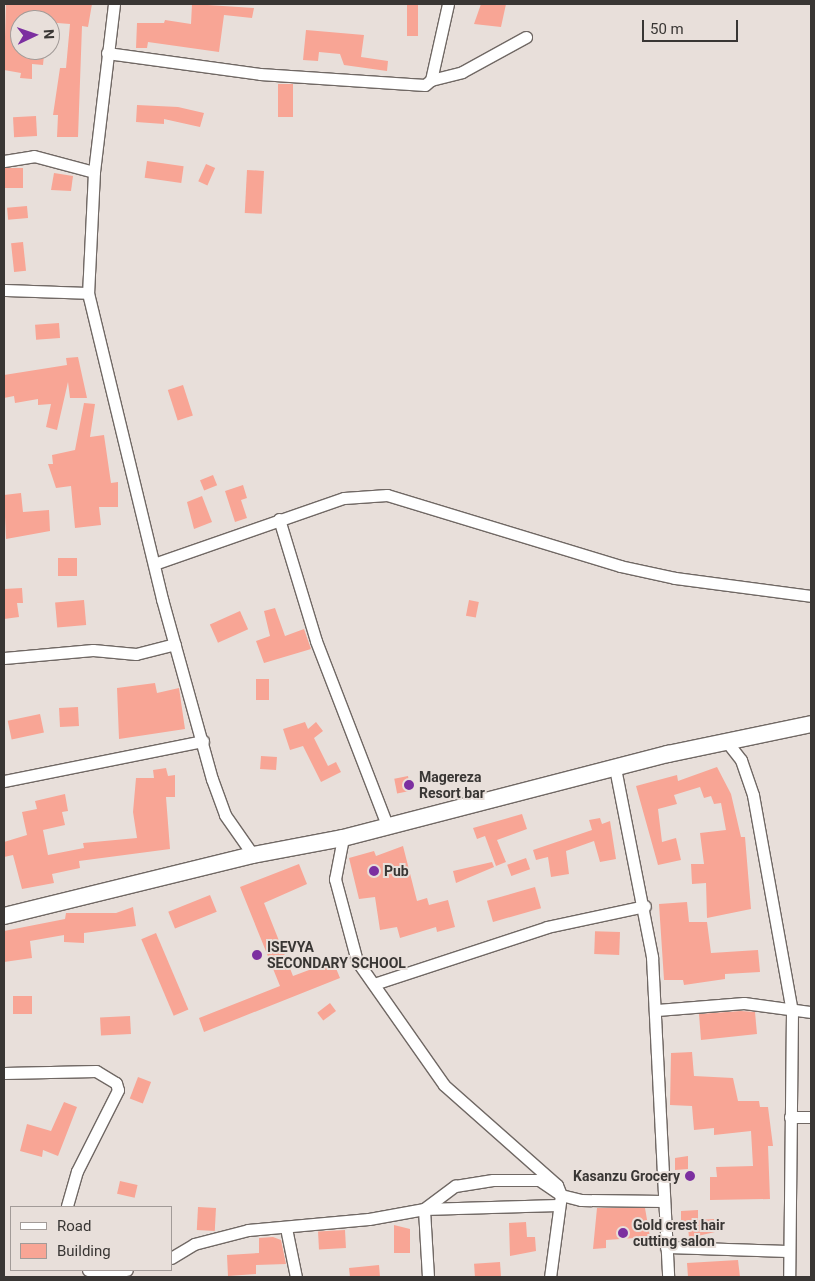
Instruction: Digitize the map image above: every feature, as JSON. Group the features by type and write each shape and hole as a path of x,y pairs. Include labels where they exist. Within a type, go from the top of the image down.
{"street":[{"path":"114,4 106,53 94,172 88,293 154,564 202,740 225,815 254,855"},
{"path":"431,80 448,4"},
{"path":"106,53 279,75 420,85 431,80 462,72 526,37"},
{"path":"4,161 34,156 94,172"},
{"path":"4,290 88,293"},
{"path":"154,564 279,519 357,495 387,495 620,566 676,578 811,596"},
{"path":"279,519 316,641 387,826"},
{"path":"4,658 93,650 136,654 175,644"},
{"path":"4,916 254,855 343,838 615,768 811,724"},
{"path":"4,781 202,740"},
{"path":"727,742 741,760 753,795 792,1011 790,1277"},
{"path":"615,768 645,906 657,1010 656,1099 668,1277"},
{"path":"343,838 336,879 348,939 374,984 444,1085 540,1166 560,1200 550,1277"},
{"path":"374,984 548,927 645,906"},
{"path":"657,1010 744,1003 792,1011 811,1012"},
{"path":"4,1073 96,1071 116,1083 118,1090 77,1171 67,1206"},
{"path":"790,1117 811,1118"},
{"path":"424,1209 462,1184 511,1178 539,1180 560,1200"},
{"path":"172,1257 194,1244 248,1230 286,1228 424,1209 560,1200 608,1203 663,1201"},
{"path":"424,1209 428,1277"},
{"path":"286,1228 296,1277"},
{"path":"666,1247 789,1251"},
{"path":"91,1271 100,1274 121,1271"}],"building":[{"path":"6,4 92,4 88,27 82,26 78,137 57,137 58,115 53,115 60,68 66,68 70,24 60,23 60,10 10,10 10,60 44,60 43,65 32,64 32,79 20,78 21,73 4,70"},
{"path":"192,4 254,8 252,18 224,15 219,52 148,42 147,48 136,48 137,23 164,23 165,20 191,24"},
{"path":"407,4 418,4 418,36 407,36"},
{"path":"481,4 506,4 501,27 474,24"},
{"path":"306,30 364,35 361,57 388,61 387,71 344,65 340,54 319,52 318,61 303,60"},
{"path":"278,84 293,84 293,117 278,117"},
{"path":"137,105 178,107 204,113 200,127 164,119 164,124 136,122"},
{"path":"36,116 37,136 14,137 13,117"},
{"path":"147,161 184,166 181,183 145,178"},
{"path":"206,164 215,168 207,185 198,181"},
{"path":"5,168 23,168 23,188 5,188"},
{"path":"247,170 264,171 262,214 245,213"},
{"path":"54,173 73,176 71,191 51,190"},
{"path":"27,206 28,218 8,220 7,208"},
{"path":"23,242 26,271 14,272 11,243"},
{"path":"59,323 60,338 36,340 35,325"},
{"path":"78,357 87,398 70,398 68,382 57,430 46,427 51,404 38,405 38,399 15,403 14,396 4,398 4,375 67,365 66,358"},
{"path":"183,385 193,415 178,420 168,390"},
{"path":"84,403 95,404 90,437 104,435 111,483 118,482 118,507 99,507 101,525 75,528 71,486 56,488 48,464 53,464 52,455 75,450"},
{"path":"213,475 217,485 204,490 200,480"},
{"path":"243,485 247,498 241,500 247,518 235,522 225,491"},
{"path":"21,493 23,512 49,510 50,531 6,539 4,495"},
{"path":"202,496 212,522 194,529 187,502"},
{"path":"58,558 77,558 77,576 58,576"},
{"path":"22,588 23,603 17,603 19,617 4,619 4,589"},
{"path":"84,600 86,625 57,627 55,603"},
{"path":"469,600 479,602 476,618 466,616"},
{"path":"275,608 285,636 304,629 311,649 264,663 256,641 270,636 264,611"},
{"path":"240,611 248,629 218,643 210,624"},
{"path":"256,679 269,679 269,700 256,700"},
{"path":"155,683 157,693 179,688 185,729 119,739 117,688"},
{"path":"78,707 79,726 60,727 59,708"},
{"path":"40,714 44,733 12,739 8,721"},
{"path":"305,722 308,729 316,722 323,731 314,738 328,766 336,762 341,772 321,782 303,746 290,750 283,729"},
{"path":"261,756 277,757 276,770 260,769"},
{"path":"717,767 731,794 741,837 745,837 751,909 707,918 706,883 692,884 691,864 704,864 700,833 726,830 721,803 714,804 711,796 704,798 700,787 674,795 677,804 658,809 662,842 676,838 681,860 658,865 636,786 677,775 678,781"},
{"path":"166,768 168,776 175,775 175,797 166,797 170,849 79,861 80,868 52,874 54,883 22,889 13,855 4,857 4,842 27,835 22,812 37,809 35,801 65,794 68,811 62,812 65,825 43,830 48,855 84,848 83,843 137,838 133,812 136,778 154,778 153,770"},
{"path":"408,776 411,791 397,793 394,779"},
{"path":"522,814 527,829 497,840 506,862 496,866 485,836 477,839 473,828"},
{"path":"600,818 602,824 610,821 616,859 600,862 594,841 566,851 569,874 551,877 548,857 536,860 533,850 592,830 589,820"},
{"path":"403,846 417,901 427,898 429,905 448,900 455,927 437,932 436,927 400,938 397,927 380,930 375,897 359,899 349,858 374,851 376,856"},
{"path":"526,858 530,869 511,876 507,865"},
{"path":"492,862 494,867 456,883 453,871"},
{"path":"299,864 307,884 264,903 293,976 333,961 340,978 204,1032 199,1018 280,986 240,887"},
{"path":"535,887 541,908 493,922 487,901"},
{"path":"210,895 217,912 175,929 168,912"},
{"path":"687,902 689,922 707,922 711,953 758,950 760,972 725,974 725,979 684,985 683,980 664,980 659,904"},
{"path":"133,907 136,926 84,933 84,943 64,942 64,935 30,941 32,958 4,962 4,931 65,919 66,913 116,913"},
{"path":"595,931 620,932 619,955 594,954"},
{"path":"156,933 188,1009 174,1016 141,939"},
{"path":"13,996 32,996 32,1014 13,1014"},
{"path":"330,1003 336,1011 323,1021 317,1013"},
{"path":"755,1012 757,1034 701,1040 699,1014"},
{"path":"130,1016 131,1034 101,1036 100,1018"},
{"path":"692,1052 694,1076 733,1078 738,1101 759,1101 760,1107 768,1107 773,1146 768,1146 770,1199 710,1200 710,1177 717,1177 716,1167 753,1166 751,1131 714,1135 714,1128 694,1130 692,1106 670,1105 671,1053"},
{"path":"138,1077 151,1082 143,1103 130,1098"},
{"path":"64,1102 77,1107 58,1156 43,1150 42,1157 20,1151 27,1124 51,1131"},
{"path":"688,1156 688,1169 675,1170 675,1158"},
{"path":"120,1181 138,1185 135,1198 117,1194"},
{"path":"198,1207 216,1208 215,1231 197,1230"},
{"path":"597,1208 645,1208 650,1237 606,1240 606,1248 593,1249"},
{"path":"698,1210 698,1220 714,1219 715,1232 689,1238 688,1227 681,1227 681,1211"},
{"path":"526,1222 527,1237 535,1237 536,1251 510,1256 509,1223"},
{"path":"394,1225 410,1229 410,1253 394,1253"},
{"path":"345,1230 346,1248 319,1249 318,1231"},
{"path":"273,1237 281,1240 286,1264 256,1265 256,1274 228,1276 227,1255 259,1253 259,1238"},
{"path":"738,1260 740,1277 688,1277 687,1263"},
{"path":"500,1262 501,1277 475,1277 474,1264"},
{"path":"379,1265 380,1277 350,1277 349,1268"}],"place":[{"name":"Magereza Resort bar","path":"409,785"},
{"name":"Pub","path":"374,871"},
{"name":"ISEVYA SECONDARY SCHOOL","path":"257,955"},
{"name":"Kasanzu Grocery","path":"690,1176"},
{"name":"Gold crest hair cutting salon","path":"623,1233"}]}
